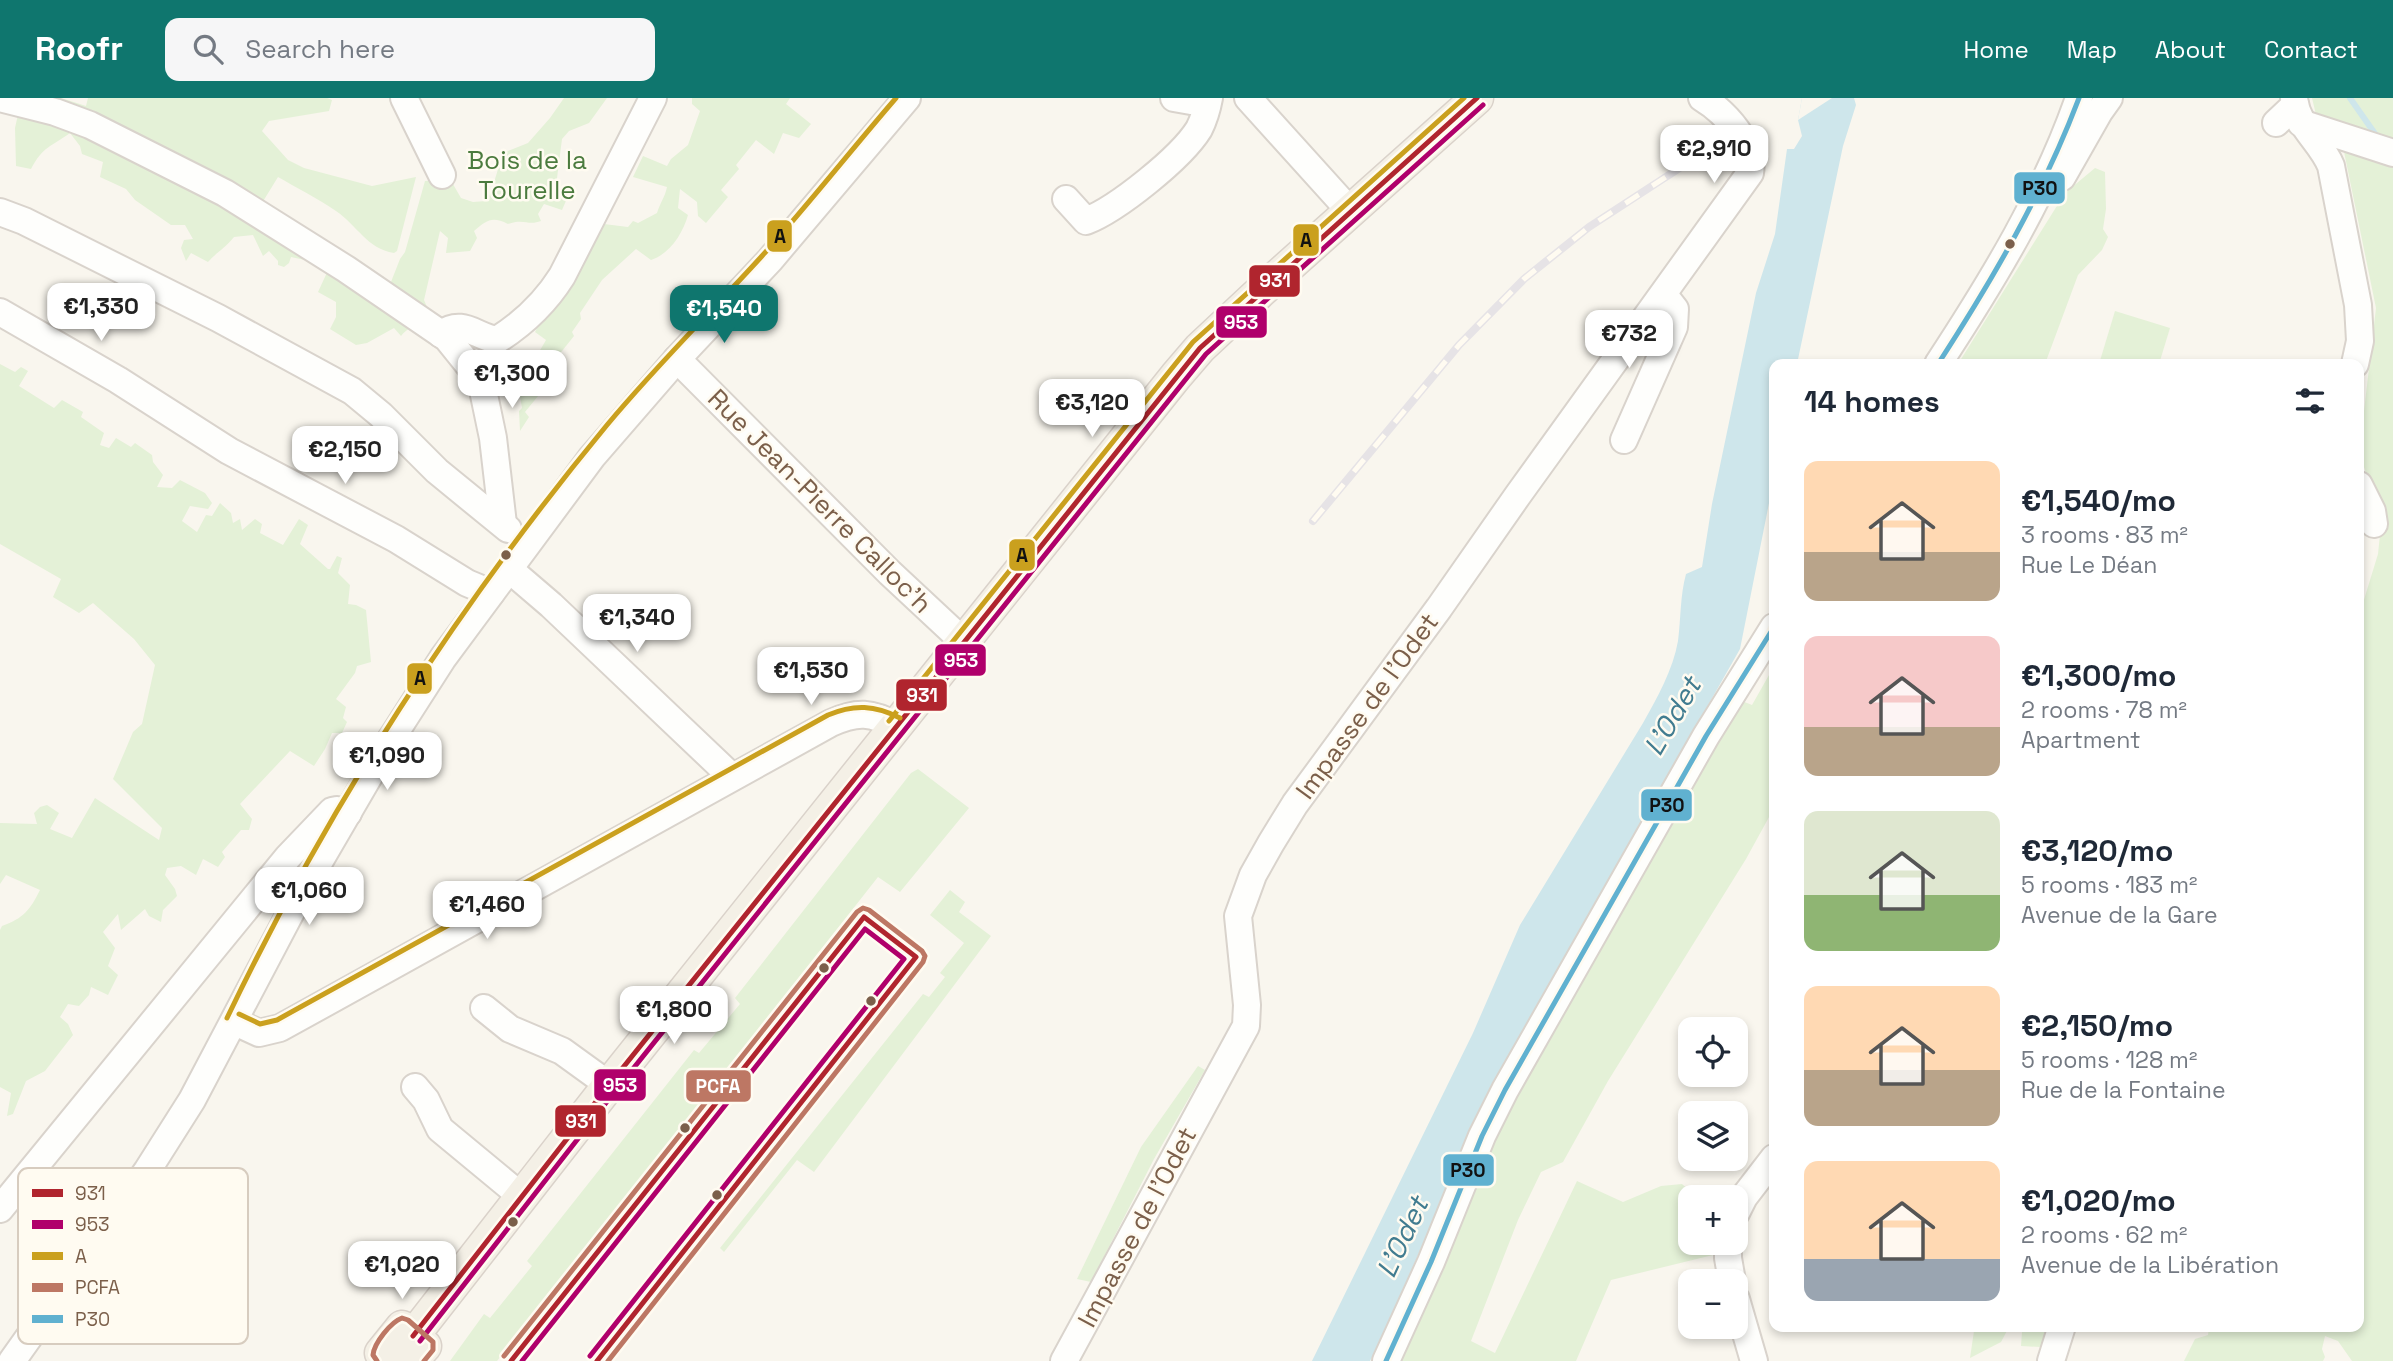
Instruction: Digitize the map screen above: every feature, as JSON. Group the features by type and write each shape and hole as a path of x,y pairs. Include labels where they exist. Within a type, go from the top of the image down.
{"main road":[{"path":"390,1361 381,1353 396,1333 402,1327 413,1349 521,1196 1200,348 1477,98"}],"street":[{"path":"404,98 442,175"},
{"path":"441,334 454,327 462,327 497,340 548,298 562,276 653,98"},
{"path":"148,1168 200,1088 276,936 417,697 525,545 592,457 677,359 770,260 907,98"},
{"path":"1174,98 1191,101 1202,98"},
{"path":"1066,199 1086,221 1115,205 1184,148 1203,121 1209,98"},
{"path":"1248,98 1351,212"},
{"path":"1941,359 1991,281 2024,222 2079,98"},
{"path":"2024,222 2034,218 2046,204 2109,98"},
{"path":"0,99 55,112 90,125 225,193 346,269 441,334 468,363 484,390 493,438 503,524"},
{"name":"Impasse de l'Odet","path":"1064,1361 1246,1026 1247,1005 1238,916 1253,875 1271,843 1295,804 1751,173 1750,157 1736,130 1708,100"},
{"path":"2292,112 2388,151"},
{"path":"2292,112 2323,150 2333,173 2358,304 2360,341 2356,359"},
{"path":"0,212 24,221 218,318 338,382 372,407 437,471 525,545"},
{"path":"1624,440 1674,327 1675,309 1664,295"},
{"path":"0,312 118,380 229,452 403,543 488,598"},
{"name":"Rue Jean-Pierre Calloc'h","path":"677,359 890,573 964,642"},
{"path":"2364,495 2372,511 2374,524"},
{"path":"509,569 551,605 732,777"},
{"path":"1386,1361 1431,1262 1482,1136 1505,1090 1706,736 1769,635"},
{"path":"234,1022 259,1032 280,1028 844,717 874,715 896,726"},
{"path":"34,1168 288,857 332,811 348,813"},
{"path":"484,1008 510,1029 562,1051 609,1085"},
{"path":"415,1087 426,1100 440,1129 521,1196"},
{"path":"1748,1192 1769,1164"},
{"path":"0,1209 18,1187"},
{"path":"2052,1361 2060,1332"},
{"path":"1748,1339 1754,1361"},
{"path":"12,1361 24,1344"}],"green space":[{"path":"10,98 61,98 86,106 88,98 327,98 332,100 329,111 269,121 262,131 288,160 304,168 372,186 416,177 397,251 394,253 377,247 336,211 278,177 254,216 314,262 291,257 284,267 278,265 278,261 269,251 263,256 253,235 234,237 208,262 191,253 186,261 181,248 184,240 193,239 185,225 171,225 135,200 126,189 100,177 103,162 82,154 80,146 70,133 44,151 31,169 16,166 15,128 21,101"},
{"name":"Bois de la Tourelle","path":"564,98 607,98 589,123 569,131 562,139 556,186 569,194 562,210 544,204 538,214 541,221 508,224 498,220 486,222 474,231 477,238 470,251 446,253 448,238 440,231 424,300 430,314 401,336 394,328 367,343 356,345 330,329 336,317 336,302 318,292 330,266 389,287 405,252 425,181 450,179 461,198 473,202 486,201 503,153 528,143"},
{"path":"692,98 790,98 786,104 811,124 799,138 783,133 774,154 756,140 736,165 739,169 721,190 728,197 706,223 698,216 697,202 680,189 678,208 688,215 679,236 670,248 651,260 636,249 602,280 580,313 581,319 572,332 574,336 554,361 561,368 525,412 529,417 520,431 519,411 522,408 519,391 522,391 538,363 535,359 546,340 535,332 604,224 628,227 633,221 638,223 657,213 667,187 633,177 643,156 667,166 671,159 688,145 700,111 692,104"},
{"path":"2312,98 2393,98 2393,1361 2352,1361 2338,1341 2325,1336 2323,1361 2184,1361 2195,1339 2208,1335 2208,1332 2364,1332 2364,600 2378,554 2382,515 2364,467 2364,411 2376,308 2341,137 2317,119"},
{"path":"2095,168 2105,172 2106,209 2103,229 2108,237 2102,250 2078,275 2047,359 1961,359 2065,193"},
{"path":"2115,311 2170,328 2161,359 2101,359"},
{"path":"0,364 15,372 21,367 28,371 19,386 54,408 62,400 83,412 81,417 104,433 100,445 109,448 116,438 131,447 135,443 152,455 153,462 163,475 157,487 172,488 180,480 205,493 212,503 208,509 190,506 182,521 197,532 206,515 212,516 220,503 231,513 233,523 240,519 242,530 255,519 262,524 260,533 283,545 299,519 308,525 300,544 328,569 337,556 342,558 338,573 350,585 348,604 366,610 371,662 357,666 336,699 346,707 343,718 347,722 342,733 332,733 314,766 290,751 240,804 252,819 249,830 241,830 222,852 225,857 218,867 203,859 196,875 181,866 167,868 165,875 177,896 163,910 161,922 149,916 145,909 121,930 118,914 103,932 115,948 108,966 118,975 108,995 91,987 89,995 79,1006 68,1004 60,1017 68,1024 73,1035 45,1071 26,1081 13,1114 7,1116 11,1093 0,1087 0,930 2,926 26,912 40,890 6,875 0,884 0,823 37,824 34,813 47,805 59,813 50,829 72,838 95,798 159,840 162,828 113,779 133,732 142,724 155,665 134,639 93,603 79,613 53,597 61,579 0,544"},
{"path":"1769,675 1769,817 1746,859 1608,1081 1563,1162 1541,1172 1518,1220 1471,1341 1495,1353 1577,1181 1623,1202 1661,1186 1682,1184 1678,1185 1678,1255 1713,1255 1611,1280 1576,1361 1399,1361 1502,1125 1543,1043 1742,701 1752,705"},
{"path":"918,769 969,808 900,892 878,877 497,1361 450,1361 484,1314 490,1318 532,1266 527,1261 694,1050 699,1053 740,1004 735,998 911,773"},
{"path":"950,890 965,902 959,912 991,936 814,1172 797,1160 724,1252 720,1248 923,994 929,997 945,977 940,973 964,943 930,915"},
{"path":"1198,1066 1205,1070 1154,1159 1091,1282 1077,1279 1141,1147"},
{"path":"1974,1332 2006,1332 2001,1342 1970,1358"},
{"path":"2022,1332 2050,1332 2041,1347 2021,1346"}],"water":[{"name":"L'Odet","path":"1802,98 1854,98 1856,105 1843,146 1798,359 1769,359 1769,503 1740,649 1487,1094 1370,1361 1312,1361 1473,1033 1520,925 1643,723 1668,673 1678,641 1686,574 1702,567 1712,504 1756,293 1775,234 1787,149 1794,149 1802,136 1798,120"}],"pier":[{"path":"1802,98 1832,98 1798,120"}],"waterway":[{"path":"2350,98 2378,138"}],"railway":[{"path":"1313,521 1459,345 1524,279 1589,227 1718,143"}],"transit line":[{"name":"A","path":"227,1018 266,939 352,785 448,636 499,564 607,425 779,237 896,98"},
{"name":"A","path":"889,721 1193,342 1464,98"},
{"name":"931","path":"413,1336 609,1085 1200,348 1477,98"},
{"name":"P30","path":"1941,359 2016,235 2050,168 2079,98"},
{"name":"953","path":"420,1341 616,1090 1206,354 1483,105"},
{"name":"P30","path":"1386,1361 1431,1262 1482,1136 1505,1090 1706,736 1769,635"},
{"name":"A","path":"239,1014 260,1024 277,1020 828,715 847,709 873,708 900,718"},
{"name":"PCFA","path":"504,1356 857,912 863,908 869,910 922,951 925,956 923,962 608,1361"},
{"name":"931","path":"511,1361 864,917 916,957 597,1361"},
{"name":"953","path":"522,1361 865,929 904,959 590,1356"},
{"name":"PCFA","path":"377,1361 373,1355 376,1345 388,1328 402,1318 433,1342 433,1350 424,1361"}]}
